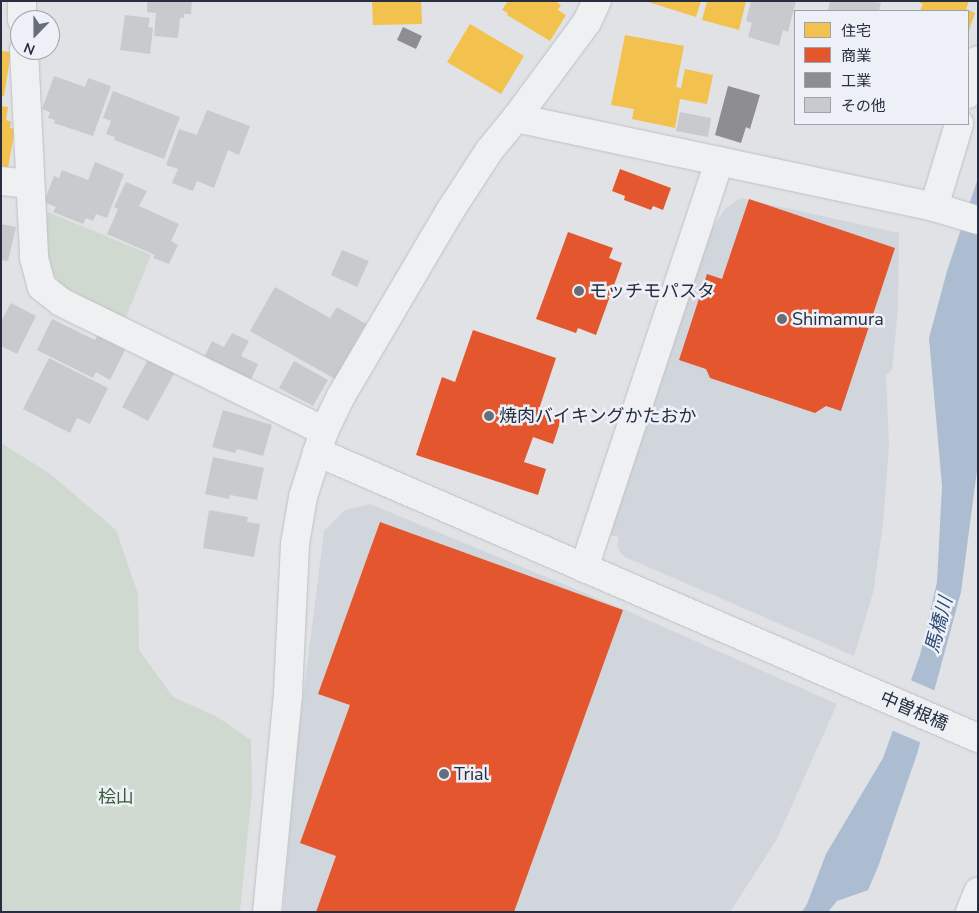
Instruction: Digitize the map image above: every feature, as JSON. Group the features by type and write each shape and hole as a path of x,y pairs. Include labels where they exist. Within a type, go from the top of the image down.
{"street":[{"path":"267,912 288,693 295,544 304,497 321,442 341,396 450,211 489,151 516,118 587,22 597,1"},
{"name":"中曽根橋","path":"24,60 34,258 42,287 61,302 321,442 584,568 971,735"},
{"path":"969,91 978,60"},
{"path":"516,118 938,209 978,220"},
{"path":"938,209 959,125"},
{"path":"584,568 719,161"},
{"path":"1,181 30,184"},
{"path":"970,912 978,892"}],"shaded area":[{"path":"741,198 899,233 898,309 892,370 886,375 889,446 883,524 873,593 854,656 625,557 617,545 619,537 610,535 712,229 725,209"},
{"path":"370,504 623,609 837,704 777,839 730,912 283,912 296,753 324,531 345,510"}],"green space":[{"path":"48,212 151,255 124,322 61,286 48,264 46,216"},
{"name":"桧山","path":"1,443 49,473 116,530 138,594 139,650 173,697 216,716 251,740 252,791 240,912 1,912"}],"water":[{"name":"馬橋川","path":"978,178 978,463 961,592 917,754 878,867 868,890 837,901 828,912 802,912 807,904 826,854 883,758 920,655 937,582 942,486 929,338 947,271"}],"pier":[{"path":"908,679 936,691 922,743 891,730"}],"building: 住宅":[{"path":"372,1 421,1 422,24 373,25"},
{"path":"508,1 555,1 561,5 558,10 566,15 550,41 507,15 508,13 502,10"},
{"path":"645,1 701,1 696,17"},
{"path":"707,1 746,1 739,30 702,20"},
{"path":"916,1 969,1 966,9 968,10 920,10 923,4"},
{"path":"969,10 975,13 969,30"},
{"path":"470,24 524,56 501,94 447,62"},
{"path":"625,35 684,46 676,87 681,88 685,69 713,75 707,104 680,99 675,128 632,119 634,109 611,105"},
{"path":"1,51 10,52 4,96 1,96"},
{"path":"1,106 8,107 6,120 11,122 10,128 15,129 6,178 1,177"}],"building: 商業":[{"path":"620,169 671,188 663,210 653,206 651,210 624,200 625,196 612,191"},
{"name":"Shimamura","path":"749,199 895,248 841,411 826,406 815,413 710,378 706,369 679,360 707,274 722,279"},
{"name":"モッチモパスタ","path":"568,232 613,248 609,258 622,263 596,335 578,328 576,333 536,319"},
{"name":"焼肉バイキングかたおか","path":"473,330 556,358 538,412 561,420 553,444 533,437 524,462 546,469 538,495 416,455 442,377 455,382"},
{"name":"Trial","path":"380,522 623,610 514,912 316,912 336,856 300,843 350,705 318,694"}],"building: 工業":[{"path":"403,27 422,36 416,49 397,40"},
{"path":"728,86 760,95 750,129 746,127 741,143 715,135"}],"building: その他":[{"path":"147,1 192,1 191,14 184,14 184,18 180,18 178,38 154,36 156,13 147,12"},
{"path":"751,1 796,1 788,32 783,30 779,46 748,37 752,23 746,21"},
{"path":"830,1 872,1 881,3 879,10 828,10"},
{"path":"125,15 150,18 148,27 153,28 150,54 120,50"},
{"path":"54,76 85,87 88,78 111,86 93,136 54,123 55,120 48,118 50,112 42,109"},
{"path":"113,91 180,117 164,159 114,140 115,137 106,134 111,121 103,118"},
{"path":"207,110 250,126 239,155 228,150 214,188 197,181 193,191 172,183 178,169 166,165 179,129 197,135"},
{"path":"680,112 711,118 708,137 676,131"},
{"path":"95,162 124,174 107,218 96,214 93,221 86,218 83,224 53,212 56,207 44,202 54,176 59,178 62,170 88,180"},
{"path":"126,182 147,191 139,206 179,224 171,241 178,245 169,264 153,258 155,255 107,234 118,209 114,207"},
{"path":"1,224 16,227 8,261 1,260"},
{"path":"342,250 369,261 357,287 331,275"},
{"path":"275,287 330,318 337,307 366,324 335,379 250,331"},
{"path":"11,303 36,316 17,354 1,346 1,321"},
{"path":"52,319 95,340 100,330 128,344 110,380 96,372 93,378 37,350"},
{"path":"232,333 249,341 241,356 258,364 248,386 201,364 212,341 224,347"},
{"path":"49,358 108,388 90,424 77,418 70,433 23,409"},
{"path":"149,358 175,372 148,421 122,407"},
{"path":"294,361 328,380 313,406 279,388"},
{"path":"223,410 272,425 263,456 237,449 235,453 212,447"},
{"path":"213,457 264,468 257,500 230,495 229,499 205,494"},
{"path":"209,510 248,517 247,522 260,524 254,557 203,548"}],"place":[{"name":"モッチモパスタ","path":"579,291"},
{"name":"Shimamura","path":"782,319"},
{"name":"焼肉バイキングかたおか","path":"489,416"},
{"name":"Trial","path":"444,774"}]}
